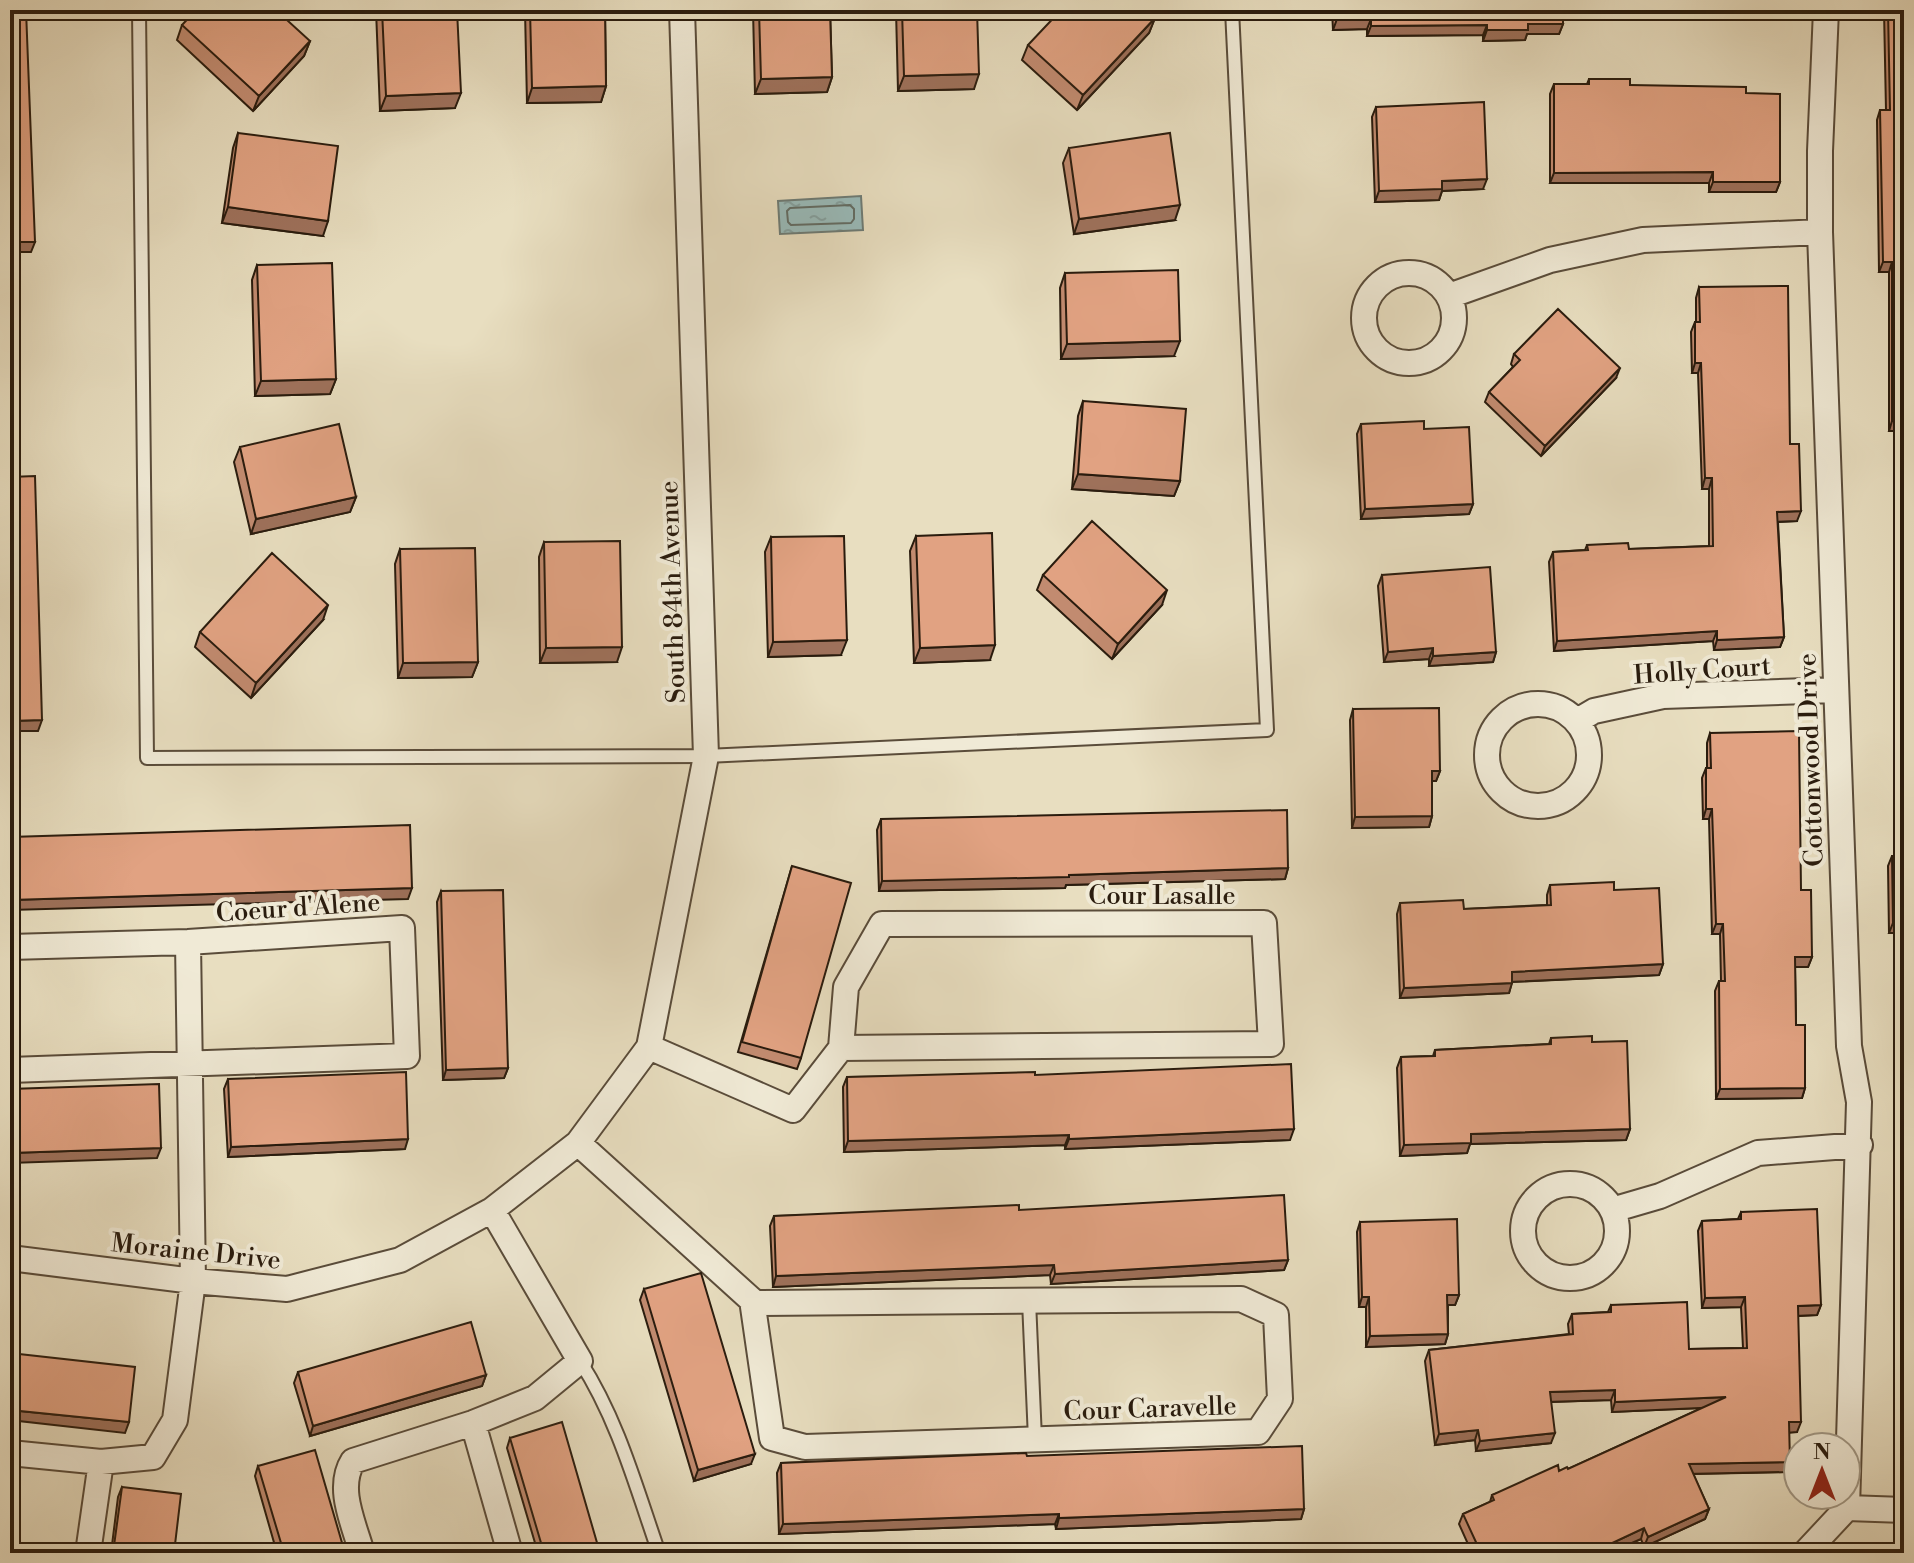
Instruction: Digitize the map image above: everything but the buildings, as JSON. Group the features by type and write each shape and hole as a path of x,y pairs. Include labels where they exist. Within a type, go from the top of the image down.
{"street":[{"name":"South 84th Avenue","path":"578,1143 649,1047 706,756 682,10"},
{"name":"Cottonwood Drive","path":"1826,10 1820,232 1849,1046 1859,1102 1860,1145 1850,1431"},
{"path":"1449,296 1550,260 1643,240 1820,232"},
{"name":"Holly Court","path":"1577,721 1594,711 1663,696 1836,690"},
{"path":"1531,703 1548,704 1564,710 1577,721 1586,735 1590,752 1588,769 1568,797 1553,804 1536,806 1519,803 1504,794 1493,781 1487,764 1487,747 1492,731 1502,718 1515,708 1531,703"},
{"name":"Cour Lasalle","path":"1264,923 1271,1044 841,1048 846,987 882,924 1264,923"},
{"name":"Coeur d'Alene","path":"10,947 188,942 402,928 407,1056 10,1070"},
{"name":"Coeur d'Alene","path":"101,1462 153,1457 175,1420 193,1281 188,942"},
{"path":"649,1047 793,1110 841,1048"},
{"path":"578,1143 752,1300"},
{"name":"Moraine Drive","path":"10,1258 193,1281 287,1289 400,1260 492,1210 578,1143"},
{"path":"1612,1210 1660,1196 1758,1153 1860,1145"},
{"path":"362,1553 344,1487 353,1461 473,1423 535,1398 580,1361 492,1210"},
{"name":"Cour Caravelle","path":"1241,1299 1276,1315 1280,1399 1258,1432 805,1447 772,1438 752,1300 755,1303 1241,1299"},
{"path":"473,1423 510,1553"},
{"path":"10,1453 101,1462 88,1553"},
{"path":"1862,1509 1904,1510"},
{"path":"1805,1553 1844,1511"}],"lane":[{"path":"139,10 147,758 706,756 1267,730 1232,10"},
{"path":"1029,1301 1035,1439"},
{"path":"580,1361 602,1395 659,1553"}],"water":[{"path":"861,196 863,230 780,234 778,201"}]}
